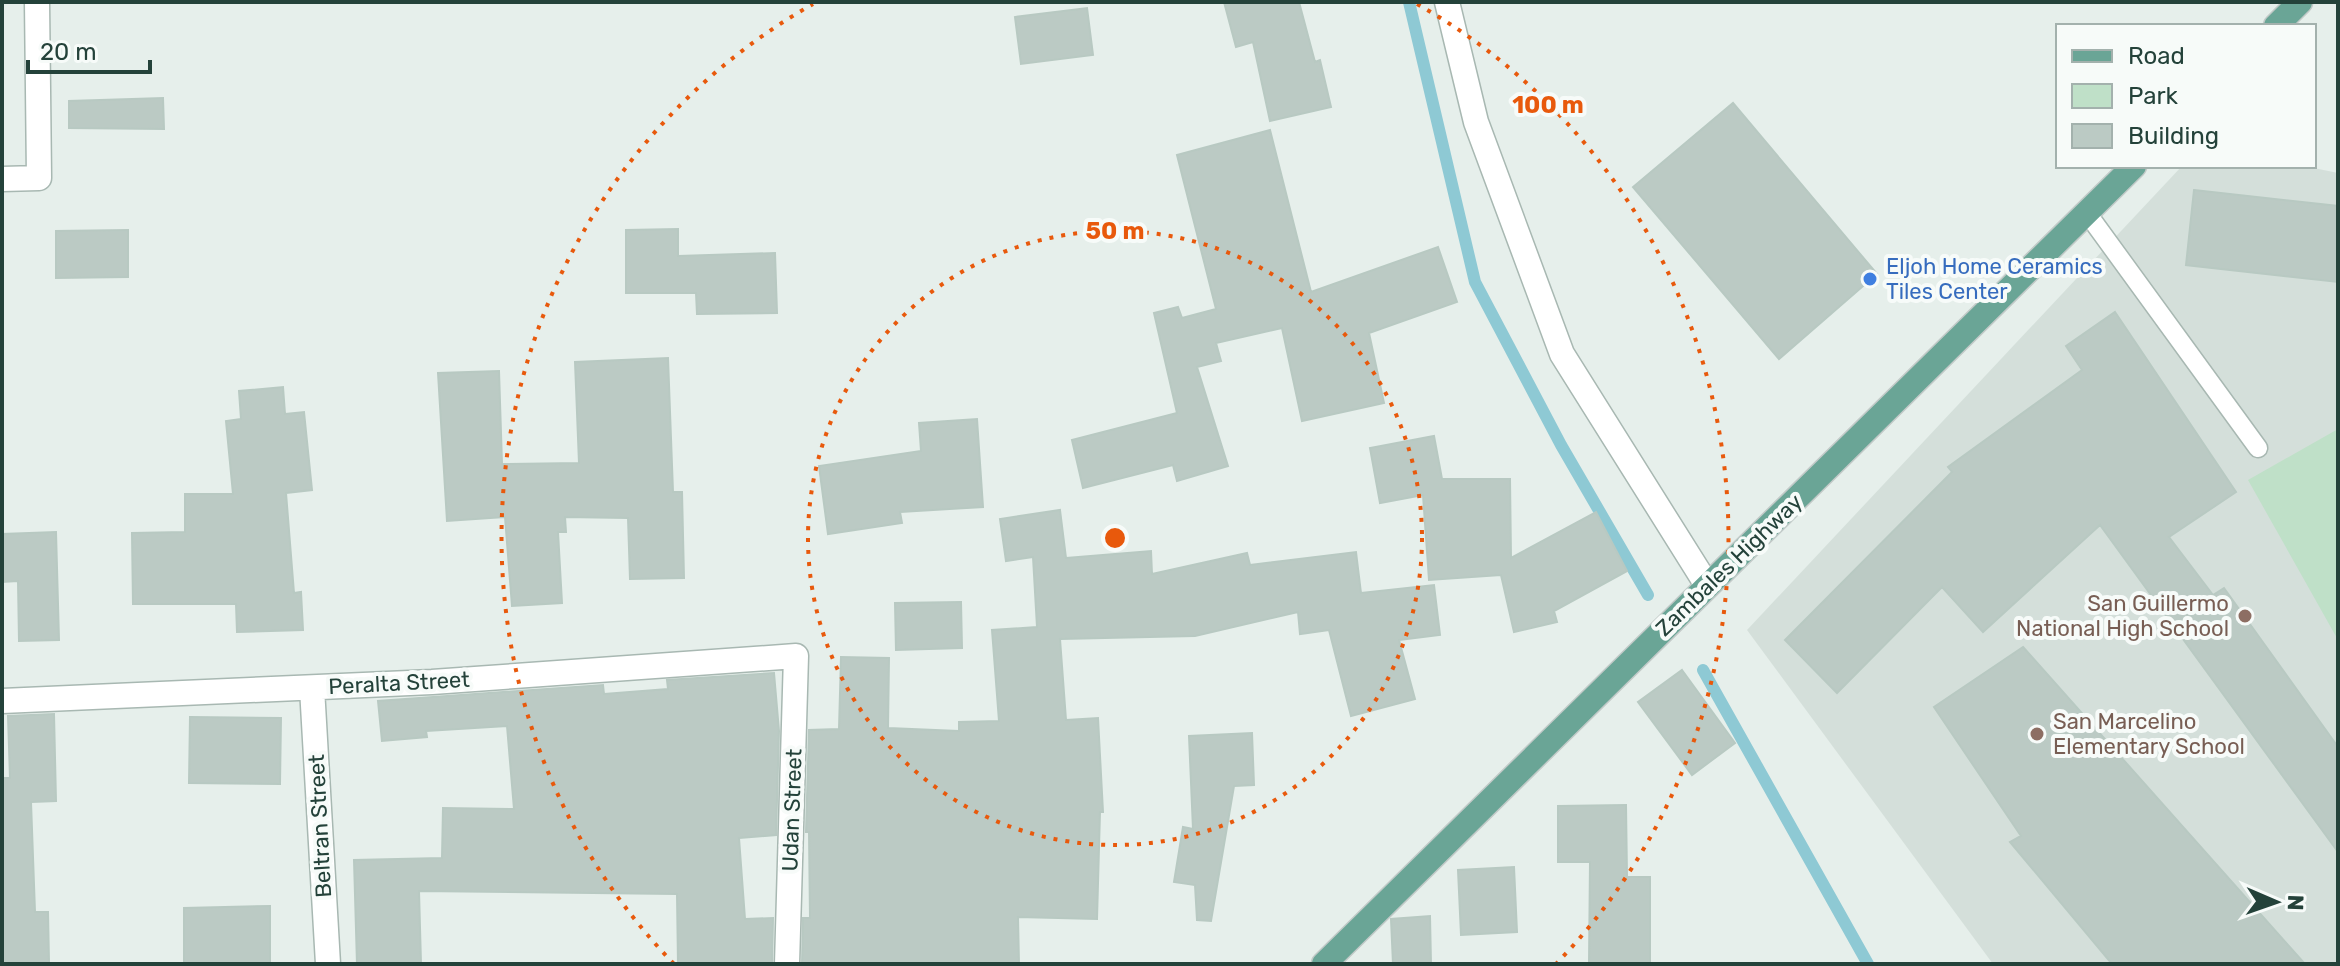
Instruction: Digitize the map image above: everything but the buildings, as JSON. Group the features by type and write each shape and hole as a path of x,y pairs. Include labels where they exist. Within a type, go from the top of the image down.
{"main road":[{"path":"2278,24 2300,2"},
{"name":"Zambales Highway","path":"1324,964 2132,168"}],"street":[{"path":"2,179 39,178 37,2"},
{"path":"1447,2 1476,122 1562,354 1707,585"},
{"name":"Peralta Street","path":"2,701 312,688 796,656"},
{"name":"Udan Street","path":"787,964 796,656"},
{"name":"Beltran Street","path":"312,688 328,964"}],"lane":[{"path":"2087,213 2258,448"}],"shaded area":[{"path":"2180,168 2314,168 2338,173 2338,964 1993,964 1747,630"}],"green space":[{"path":"2338,429 2338,640 2248,480"}],"waterway":[{"path":"1409,2 1475,282 1561,445 1648,595"},
{"path":"1703,670 1868,964"}],"place":[{"name":"Eljoh Home Ceramics Tiles Center","path":"1870,279"},
{"name":"San Guillermo National High School","path":"2245,616"},
{"name":"San Marcelino Elementary School","path":"2037,734"}]}
